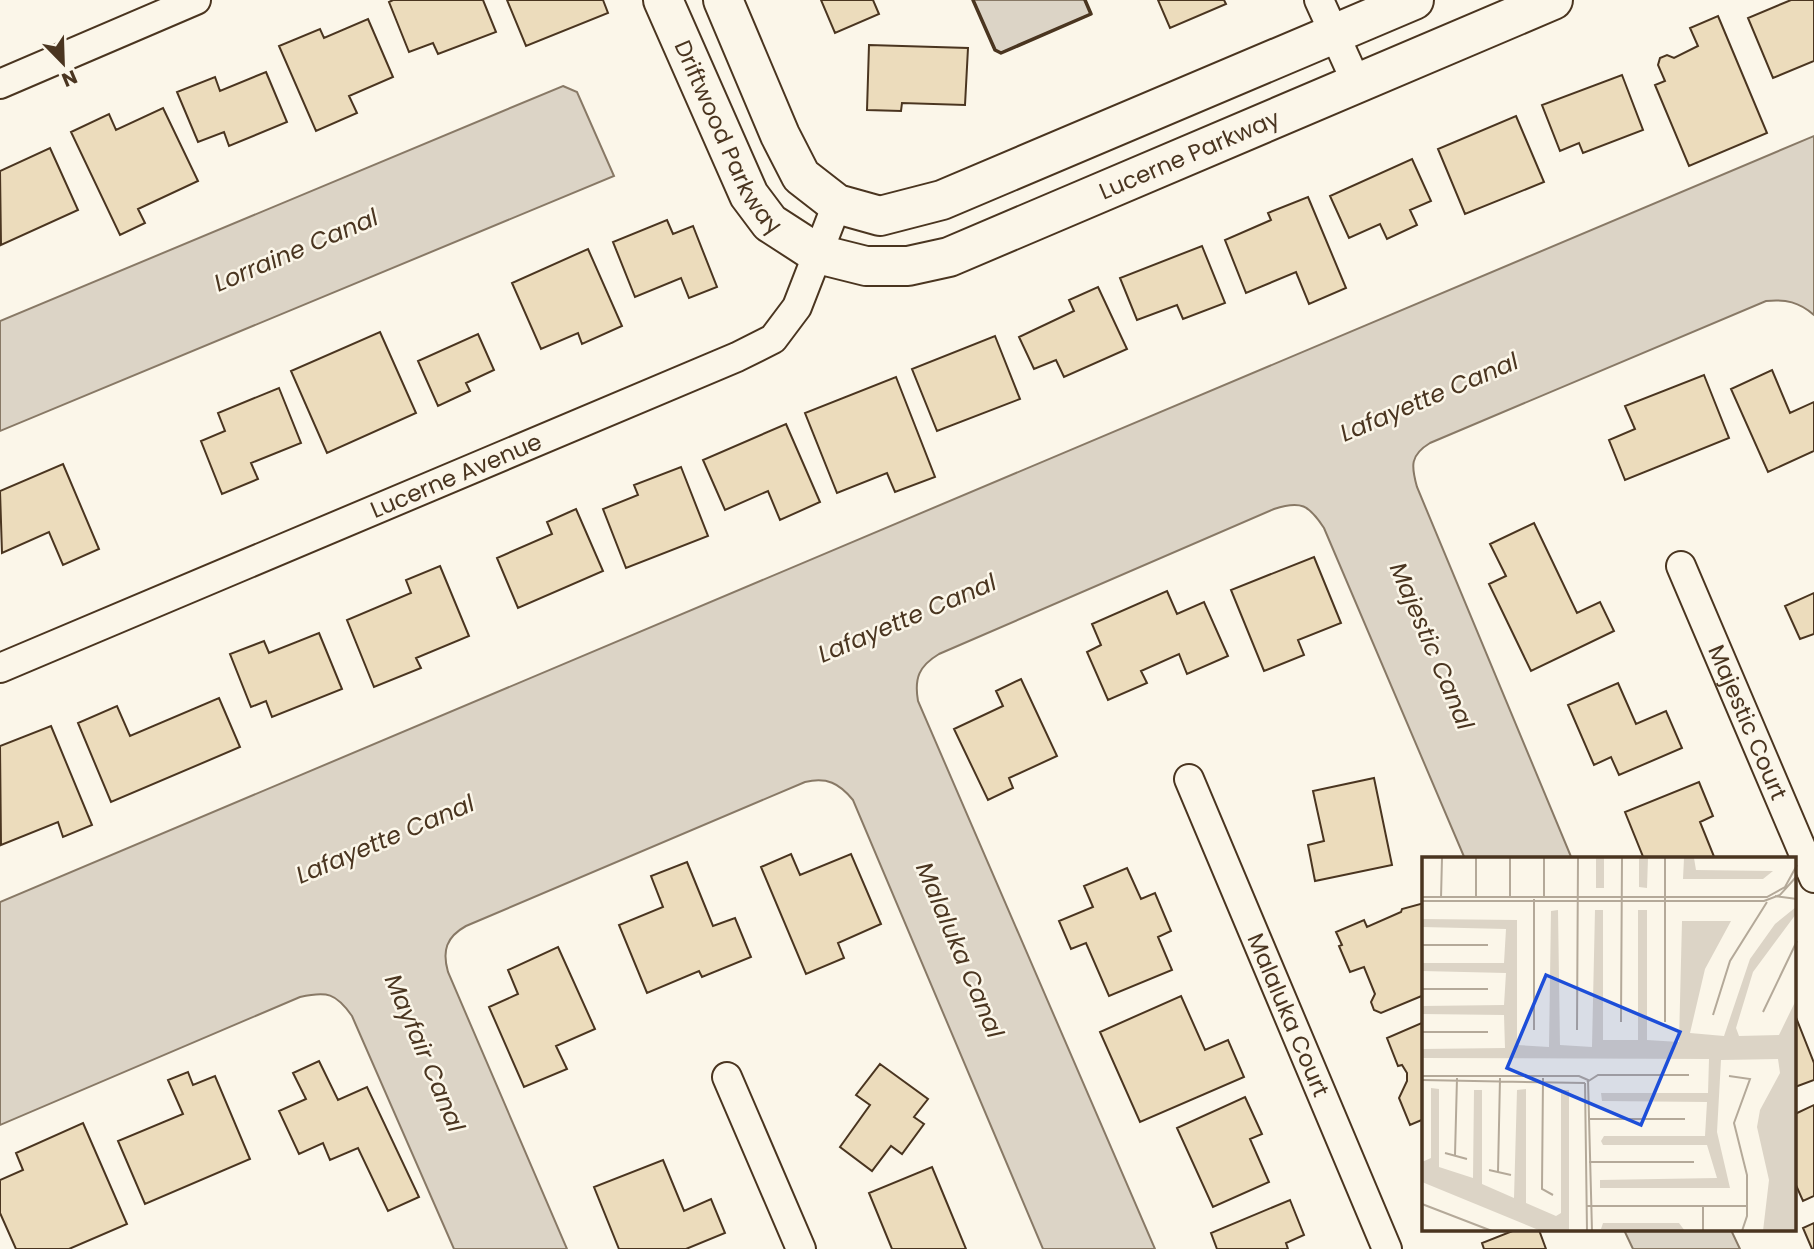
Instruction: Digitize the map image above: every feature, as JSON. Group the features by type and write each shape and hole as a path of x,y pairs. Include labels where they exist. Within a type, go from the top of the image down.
{"street":[{"path":"0,83 196,0"},
{"name":"Driftwood Parkway","path":"663,0 749,195 770,223 818,254"},
{"name":"Driftwood Parkway","path":"723,0 780,135 801,176 838,204"},
{"path":"838,204 880,216 942,200 1326,17 1414,0"},
{"name":"Lucerne Parkway","path":"818,254 866,266 908,266 949,257 1553,0"},
{"path":"1326,17 1357,84"},
{"name":"Lucerne Avenue","path":"0,668 737,357 773,339 797,307 838,204"},
{"name":"Majestic Court","path":"1681,566 1814,878"},
{"name":"Malaluka Court","path":"1189,779 1387,1249"},
{"path":"727,1077 802,1249"}],"water":[{"path":"973,0 1085,0 1091,14 1001,53 995,50"},
{"name":"Lorraine Canal","path":"563,86 577,92 614,176 0,431 0,321"},
{"path":"1814,136 1814,315 1792,302 1766,301 1430,443 1423,447 1414,462 1417,487 1571,857 1464,857 1324,528 1304,506 1291,505 1274,509 939,654 927,663 920,673 918,701 1155,1249 1043,1249 853,800 843,789 826,781 805,782 466,926 454,935 447,945 445,958 448,972 567,1249 454,1249 352,1016 336,998 324,994 300,997 0,1125 0,902"},
{"path":"1625,1232 1732,1232 1740,1249 1633,1249"}],"building":[{"path":"483,0 496,32 438,54 433,43 409,52 389,2"},
{"path":"507,0 603,0 608,13 526,46"},
{"path":"821,0 873,0 879,14 835,33"},
{"path":"1158,0 1224,0 1226,4 1170,28"},
{"path":"1791,0 1814,0 1814,61 1773,78 1748,18"},
{"path":"1718,16 1767,133 1689,166 1655,85 1665,81 1658,65 1660,58 1667,55 1674,58 1698,46 1690,28"},
{"path":"368,19 393,77 349,96 357,113 316,131 279,46 320,29 324,38"},
{"path":"869,45 968,48 965,105 902,103 901,111 867,110"},
{"path":"266,72 287,122 229,146 224,132 198,142 177,92 215,77 220,91"},
{"path":"1622,75 1643,130 1583,153 1579,143 1560,151 1542,105"},
{"path":"163,108 198,181 138,209 145,223 120,235 71,132 109,114 116,130"},
{"path":"1516,116 1544,182 1465,214 1438,149"},
{"path":"50,148 78,210 1,245 0,171"},
{"path":"1412,159 1431,201 1410,210 1417,225 1387,239 1380,224 1349,238 1330,196"},
{"path":"1308,197 1346,288 1309,304 1296,272 1246,293 1225,240 1271,220 1268,213"},
{"path":"667,220 673,234 693,226 717,287 689,298 681,278 635,297 613,242"},
{"path":"1202,246 1225,303 1183,319 1177,305 1137,320 1120,278"},
{"path":"588,249 622,326 582,344 578,333 541,349 512,283"},
{"path":"1098,287 1127,349 1064,377 1056,360 1034,369 1019,337 1074,311 1069,300"},
{"path":"380,332 416,413 327,453 291,371"},
{"path":"478,334 494,370 466,383 470,391 438,406 418,361"},
{"path":"995,336 1020,399 937,431 912,369"},
{"path":"1772,370 1790,413 1814,402 1814,451 1768,472 1731,389"},
{"path":"1704,375 1729,438 1625,480 1609,440 1635,429 1625,406"},
{"path":"896,377 935,477 895,492 887,473 837,493 805,413"},
{"path":"279,388 301,443 251,463 258,479 222,494 201,441 225,431 218,413"},
{"path":"786,424 820,502 780,520 768,491 725,510 703,460"},
{"path":"63,464 99,549 63,565 49,532 2,553 0,491"},
{"path":"681,467 708,536 626,568 603,509 638,495 634,485"},
{"path":"576,509 603,571 518,608 497,558 552,534 547,522"},
{"path":"1534,523 1577,613 1600,602 1614,631 1531,671 1489,584 1506,576 1490,544"},
{"path":"1314,557 1341,623 1298,640 1304,655 1264,671 1231,590"},
{"path":"440,566 469,636 416,658 421,668 374,687 347,620 411,593 406,580"},
{"path":"1167,591 1177,614 1204,602 1228,656 1187,674 1179,654 1141,671 1147,683 1108,700 1087,652 1101,645 1092,624"},
{"path":"1814,593 1814,634 1800,639 1785,606"},
{"path":"319,633 342,689 272,717 266,701 251,707 230,654 264,641 269,653"},
{"path":"1021,679 1057,756 1009,778 1013,788 988,800 954,729 1003,706 996,691"},
{"path":"1618,683 1636,724 1666,711 1682,748 1619,775 1611,757 1594,765 1568,705"},
{"path":"219,698 240,747 111,802 78,723 117,706 130,736"},
{"path":"51,726 92,825 63,837 58,822 1,845 0,746"},
{"path":"1374,778 1392,865 1315,881 1308,845 1324,841 1313,791"},
{"path":"1699,782 1713,816 1700,822 1714,857 1643,857 1625,812"},
{"path":"791,854 800,875 851,854 881,924 838,943 844,958 806,974 761,867"},
{"path":"687,862 713,926 735,918 751,957 702,977 699,971 647,993 619,925 663,907 651,876"},
{"path":"1127,868 1141,899 1155,893 1171,931 1158,937 1172,970 1109,996 1086,943 1071,949 1059,921 1093,907 1084,886"},
{"path":"1422,904 1422,996 1381,1013 1374,1010 1371,1002 1375,994 1364,967 1350,972 1336,932 1364,920 1367,927 1401,912 1402,909"},
{"path":"558,947 595,1029 556,1046 567,1069 524,1087 489,1007 518,994 508,970"},
{"path":"1181,996 1205,1050 1228,1040 1244,1077 1140,1122 1100,1032"},
{"path":"1797,1020 1814,1063 1814,1080 1797,1086"},
{"path":"1422,1023 1422,1120 1410,1125 1399,1098 1407,1081 1407,1073 1402,1065 1398,1066 1387,1038"},
{"path":"319,1061 338,1100 367,1087 419,1197 388,1211 358,1148 330,1160 323,1143 299,1154 279,1111 306,1099 293,1073"},
{"path":"880,1064 928,1099 914,1117 924,1124 902,1154 891,1146 872,1171 840,1147 870,1105 856,1095"},
{"path":"188,1072 193,1085 215,1076 250,1159 145,1204 118,1141 183,1114 168,1080"},
{"path":"1245,1097 1262,1134 1250,1139 1269,1182 1213,1207 1177,1128"},
{"path":"1814,1105 1814,1196 1803,1201 1797,1188 1797,1113"},
{"path":"83,1123 127,1224 69,1249 16,1249 0,1213 0,1180 23,1170 16,1153"},
{"path":"663,1160 684,1211 711,1199 725,1233 686,1249 619,1249 594,1187"},
{"path":"932,1167 966,1249 892,1249 869,1193"},
{"path":"1290,1200 1304,1235 1286,1243 1288,1249 1217,1249 1211,1233"},
{"path":"1814,1223 1814,1249 1812,1249 1803,1228"},
{"path":"1510,1232 1540,1232 1546,1249 1484,1249 1482,1243"}],"wall":[{"path":"973,0 995,50 1001,53 1091,14 1085,0"}],"water label":[{"name":"Lafayette Canal","path":"1429,397"},
{"name":"Lafayette Canal","path":"907,618"},
{"name":"Majestic Canal","path":"1432,646"},
{"name":"Lafayette Canal","path":"385,839"},
{"name":"Malaluka Canal","path":"960,950"},
{"name":"Mayfair Canal","path":"425,1053"}]}
